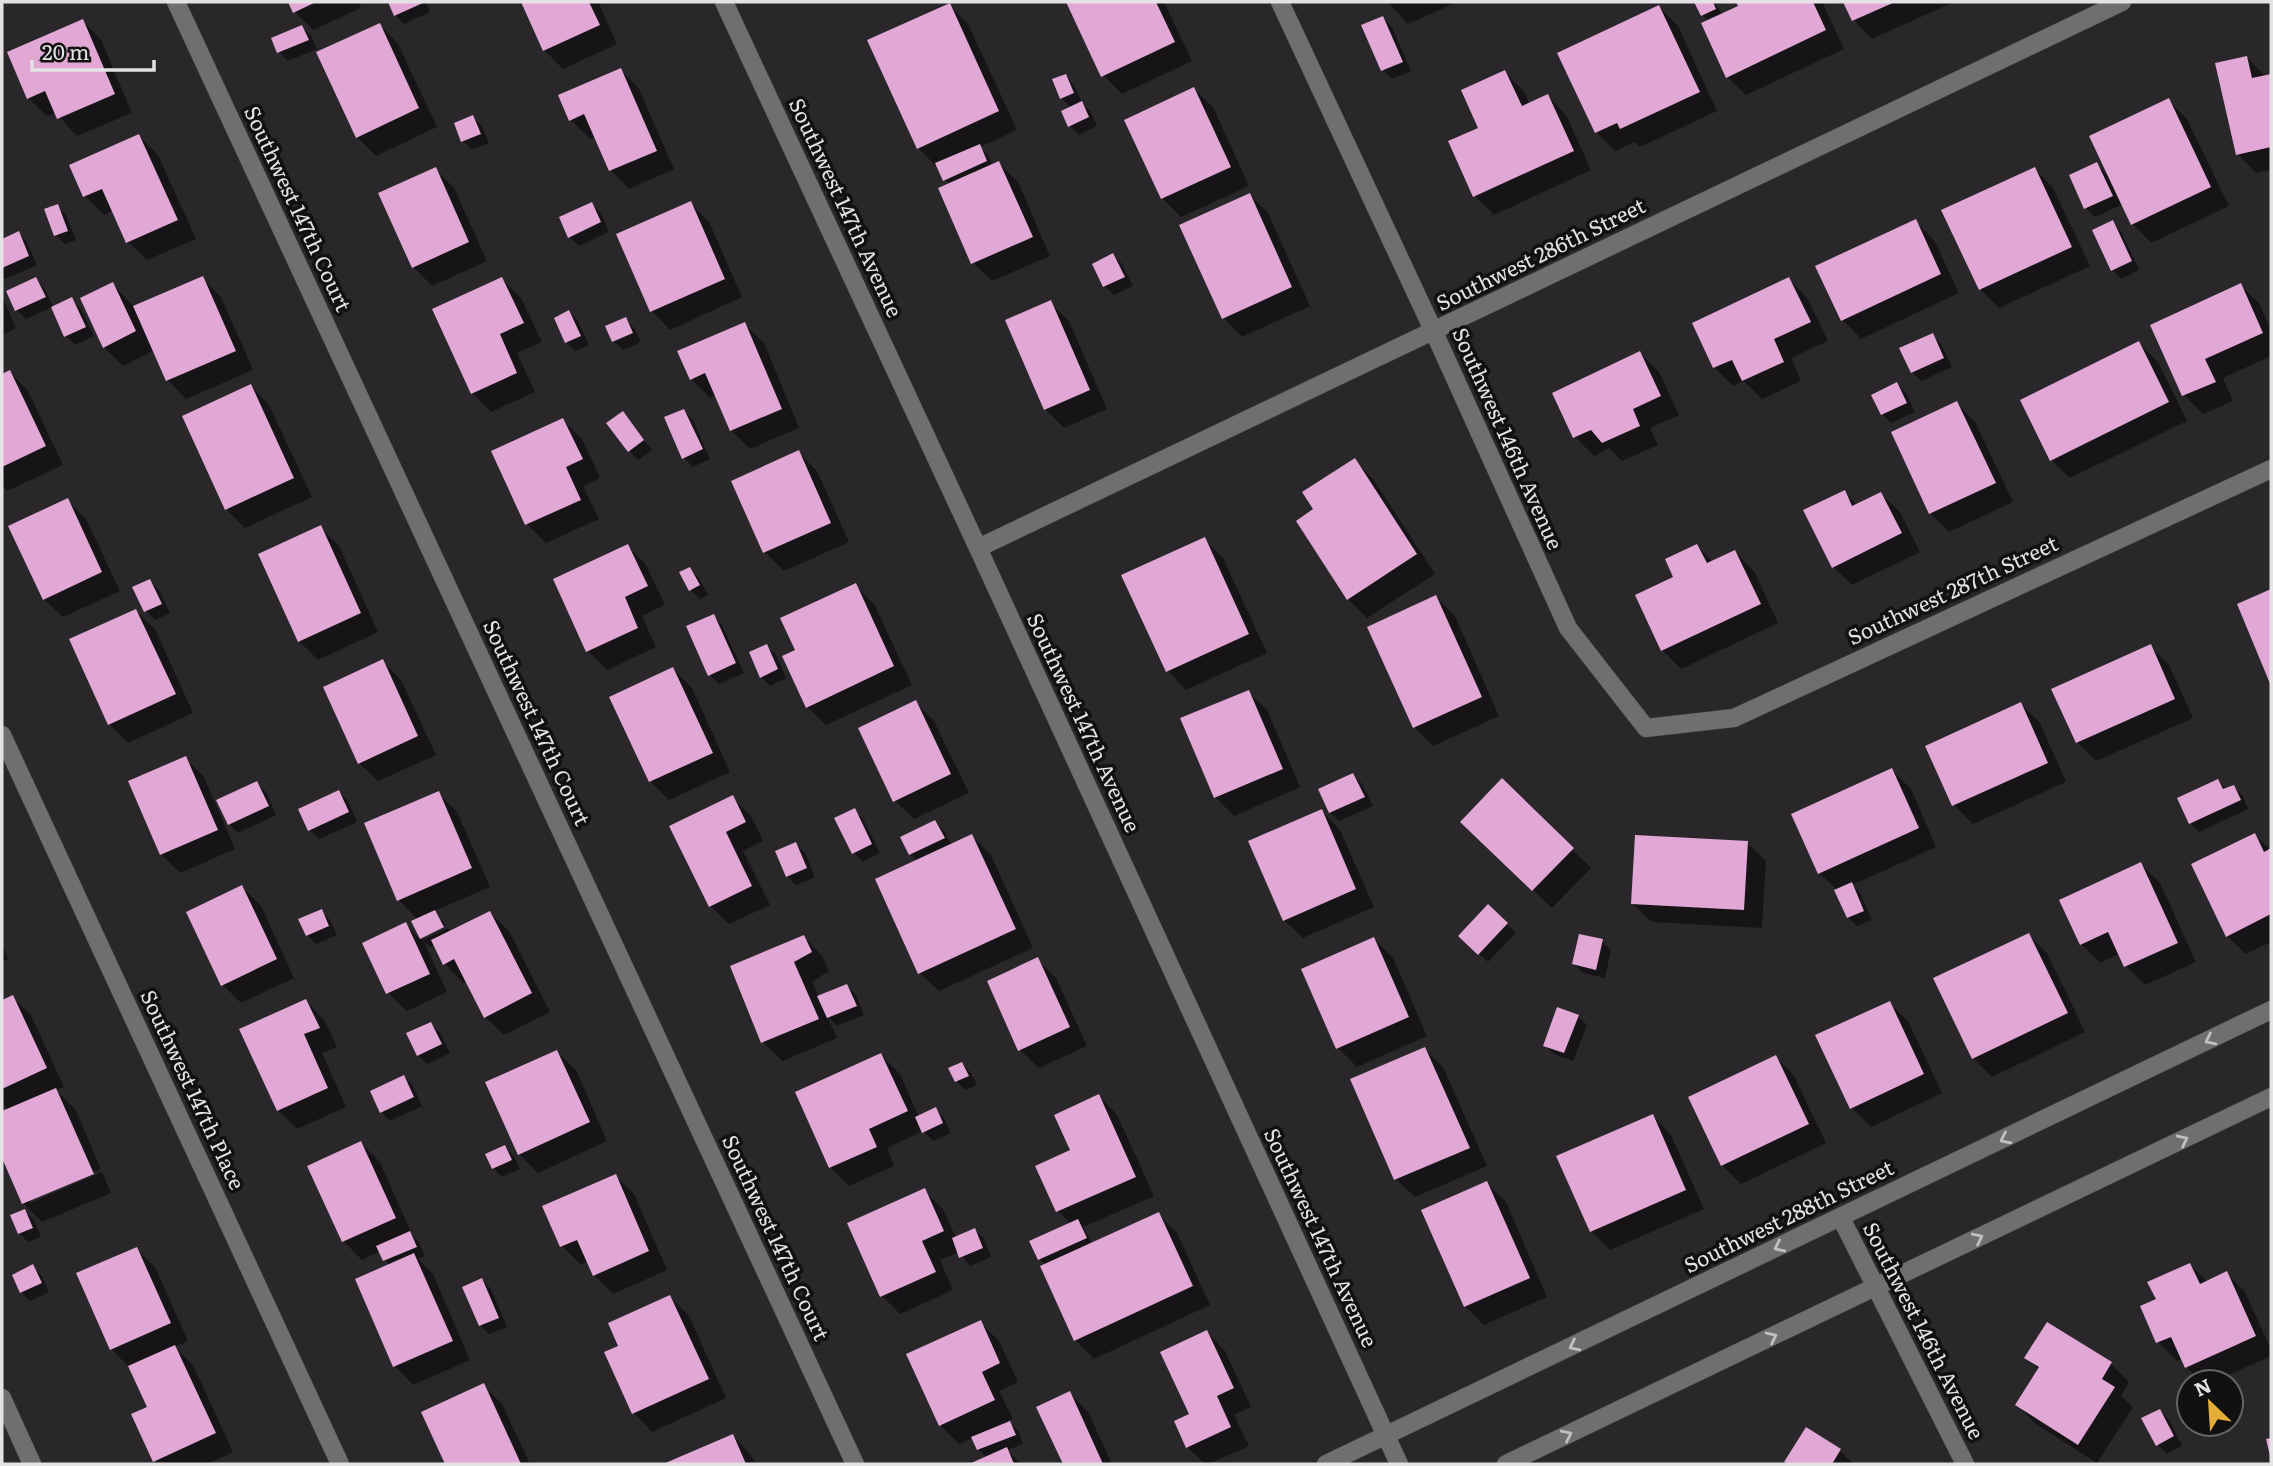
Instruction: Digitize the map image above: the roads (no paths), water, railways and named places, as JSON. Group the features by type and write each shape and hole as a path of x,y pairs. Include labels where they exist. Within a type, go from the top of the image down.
{"street":[{"name":"Southwest 147th Court","path":"176,2 855,1464"},
{"name":"Southwest 147th Avenue","path":"723,2 978,548 1399,1464"},
{"name":"Southwest 146th Avenue","path":"1280,2 1568,628 1646,728"},
{"name":"Southwest 286th Street","path":"978,548 2122,2"},
{"name":"Southwest 287th Street","path":"1646,728 1734,718 2271,469"},
{"name":"Southwest 147th Place","path":"2,735 340,1464"},
{"name":"Southwest 288th Street","path":"1326,1464 2271,1010"},
{"path":"1506,1464 2271,1097"},
{"name":"Southwest 146th Avenue","path":"1841,1218 1965,1464"},
{"path":"2,1398 32,1464"}]}
